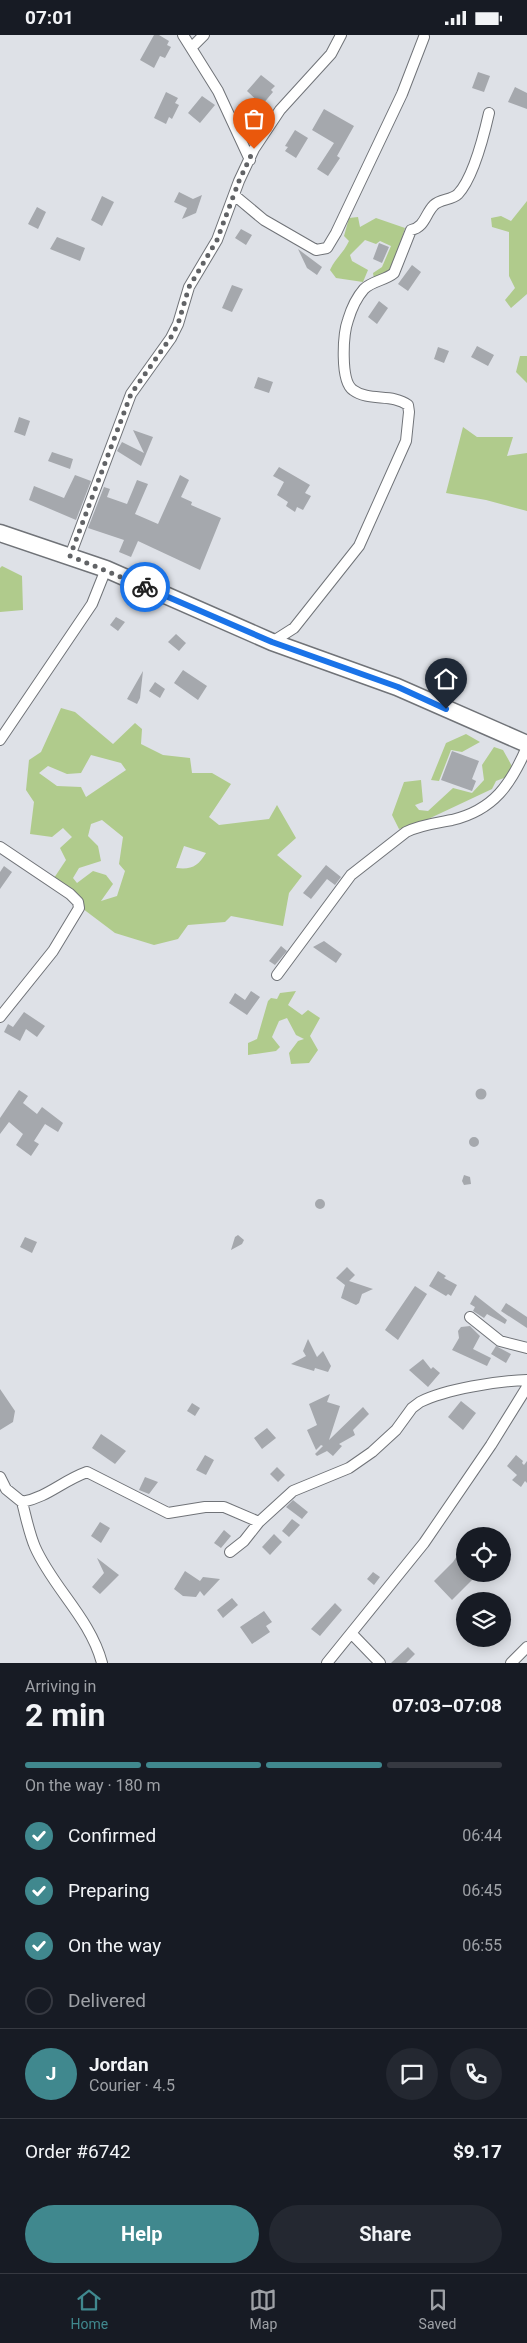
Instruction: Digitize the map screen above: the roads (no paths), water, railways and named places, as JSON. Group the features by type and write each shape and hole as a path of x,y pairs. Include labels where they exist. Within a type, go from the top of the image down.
{"main road":[{"path":"0,533 106,569 272,642 398,687 527,746"}],"street":[{"path":"183,35 218,91 250,159"},
{"path":"192,47 204,35"},
{"path":"70,556 131,394 171,337 183,313 189,287 217,240 250,159 280,111 319,69 331,54 341,35"},
{"path":"234,195 264,220 316,250 327,248 394,111 424,37"},
{"path":"272,642 294,628 356,551 406,441 408,405 396,399 360,393 352,389 347,383 344,372 348,320 364,289 394,273 411,230 420,227 435,204 454,197 460,192 470,173 489,113"},
{"path":"0,740 92,605 106,569"},
{"path":"277,975 356,870 406,832 414,828 465,816 491,802 515,776 527,746"},
{"path":"0,847 70,893 78,902 79,908 58,943 0,1017"},
{"path":"470,1317 500,1341 527,1349"},
{"path":"230,1552 244,1541 259,1522 293,1491 335,1475 366,1457 396,1430 412,1408 420,1402 479,1386 506,1381 527,1380"},
{"path":"328,1663 424,1543 503,1427 527,1387"},
{"path":"22,1502 40,1499 70,1479 87,1472 168,1513 205,1507 224,1507 259,1522"},
{"path":"0,1477 6,1489 22,1502 35,1547 84,1621 102,1663"},
{"path":"352,1634 380,1663"},
{"path":"511,1663 527,1647"}]}
